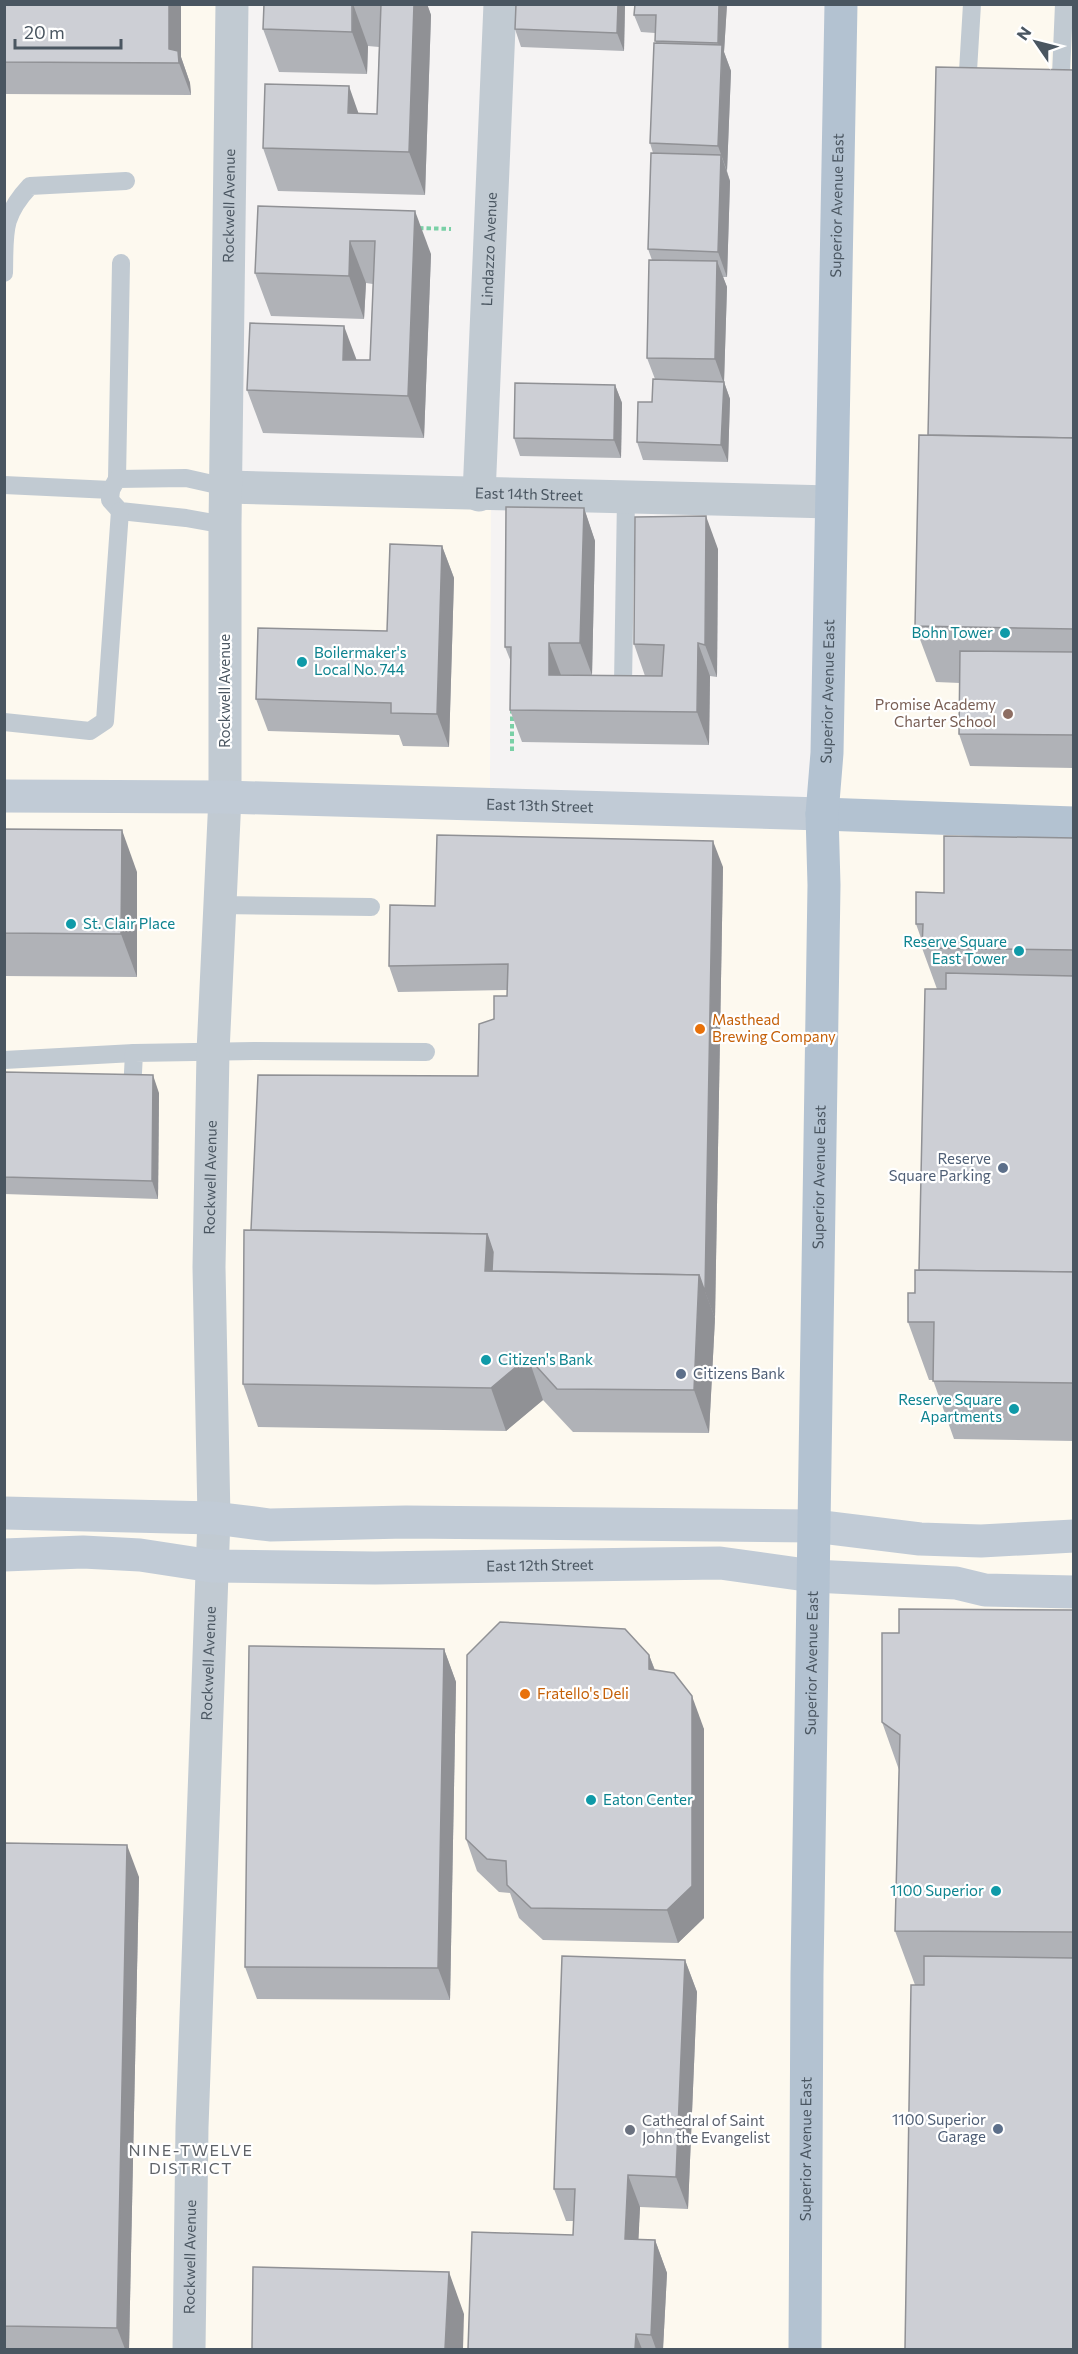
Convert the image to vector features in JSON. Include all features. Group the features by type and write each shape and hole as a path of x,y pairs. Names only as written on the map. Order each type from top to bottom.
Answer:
{"main road":[{"name":"Superior Avenue East","path":"805,2349 807,1974 824,885 822,814 827,753 841,4"},
{"name":"East 13th Street","path":"4,796 225,796 1074,823"},
{"path":"4,1513 214,1518 270,1526 406,1522 814,1526 920,1539 981,1541 1074,1536"},
{"name":"East 12th Street","path":"4,1555 84,1552 140,1555 212,1566 405,1568 720,1563 813,1576 956,1583 985,1590 1074,1592"}],"street":[{"name":"Rockwell Avenue","path":"189,2349 192,2127 214,1518 209,1267 213,1052 225,796 225,525 232,4"},
{"name":"Lindazzo Avenue","path":"478,495 500,4"},
{"name":"East 14th Street","path":"226,486 478,495 831,502"}],"lane":[{"path":"968,71 972,4"},
{"path":"1061,75 1064,4"},
{"path":"4,273 5,226 14,202 30,186 126,181"},
{"path":"122,263 114,485 110,500 120,511 225,525"},
{"path":"4,485 114,485 186,478 226,486"},
{"path":"623,684 626,498"},
{"path":"4,723 90,731 105,721 120,511"},
{"path":"219,905 372,907"},
{"path":"4,1060 134,1053 426,1052"},
{"path":"132,1092 134,1053"}],"path":[{"path":"417,228 451,229"},
{"path":"512,706 512,753"}],"shaded area":[{"path":"5,5 240,5 238,477 491,487 490,790 810,803 832,5 1073,5 1073,2349 5,2350"}],"building":[{"path":"4,4 169,4 169,49 178,51 179,63 4,62"},
{"path":"264,4 352,4 352,32 263,29"},
{"path":"381,4 414,4 409,152 263,148 265,84 349,86 348,113 377,114"},
{"path":"516,4 618,4 617,33 515,29"},
{"path":"635,4 719,4 718,43 655,41 656,15 634,15"},
{"path":"654,43 722,45 718,146 650,143"},
{"path":"936,67 1074,70 1074,438 928,435"},
{"path":"651,153 721,155 718,252 648,249"},
{"path":"258,206 415,211 408,396 247,390 250,323 344,326 343,360 370,360 375,241 350,241 349,276 255,273"},
{"path":"649,260 717,261 715,359 647,358"},
{"path":"653,379 724,382 721,445 637,442 638,402 652,402"},
{"path":"515,383 615,385 614,440 514,438"},
{"name":"Bohn Tower","path":"919,435 1074,438 1074,629 915,626"},
{"path":"506,507 584,508 580,643 549,643 549,675 662,676 664,645 634,644 635,517 706,516 705,645 698,643 697,712 510,710 511,647 505,647"},
{"path":"390,544 442,546 437,714 391,713 391,703 256,699 258,628 387,631"},
{"path":"960,651 1074,652 1074,735 959,734"},
{"path":"4,829 122,830 121,934 4,933"},
{"path":"437,835 713,841 705,1292 699,1275 492,1271 493,1252 487,1234 251,1230 258,1075 478,1076 479,1024 494,1019 494,996 507,996 508,964 389,966 390,905 435,906"},
{"path":"944,836 1074,838 1074,950 922,948 923,924 916,924 916,892 944,893"},
{"name":"Reserve Square Parking","path":"946,973 1074,976 1074,1272 919,1270 925,989 946,989"},
{"path":"4,1072 153,1075 152,1181 4,1177"},
{"name":"Citizen's Bank","path":"244,1230 487,1234 485,1271 699,1275 694,1390 557,1389 528,1357 491,1388 243,1384"},
{"path":"915,1270 1074,1272 1074,1383 933,1381 934,1322 908,1322 908,1293 915,1293"},
{"name":"1100 Superior","path":"899,1609 1074,1610 1074,1932 895,1931 900,1735 882,1722 882,1633 899,1633"},
{"name":"Eaton Center","path":"500,1622 625,1629 649,1655 649,1669 674,1673 692,1696 692,1886 667,1910 531,1908 507,1885 506,1861 487,1859 466,1839 467,1655"},
{"path":"249,1646 444,1649 438,1968 245,1967"},
{"path":"4,1843 127,1845 117,2328 4,2326"},
{"name":"Cathedral of Saint John the Evangelist","path":"562,1956 685,1960 676,2177 628,2175 625,2239 655,2240 651,2335 636,2334 635,2349 468,2349 472,2232 573,2235 575,2189 554,2189"},
{"path":"924,1956 1074,1958 1074,2349 905,2349 911,1985 924,1985"},
{"path":"253,2267 449,2272 445,2349 252,2349"}],"place":[{"name":"Bohn Tower","path":"1005,633"},
{"name":"Boilermaker's Local No. 744","path":"302,662"},
{"name":"Promise Academy Charter School","path":"1008,714"},
{"name":"St. Clair Place","path":"71,924"},
{"name":"Reserve Square East Tower","path":"1019,951"},
{"name":"Masthead Brewing Company","path":"700,1029"},
{"name":"Reserve Square Parking","path":"1003,1168"},
{"name":"Citizen's Bank","path":"486,1360"},
{"name":"Citizens Bank","path":"681,1374"},
{"name":"Reserve Square Apartments","path":"1014,1409"},
{"name":"Fratello's Deli","path":"525,1694"},
{"name":"Eaton Center","path":"591,1800"},
{"name":"1100 Superior","path":"996,1891"},
{"name":"1100 Superior Garage","path":"998,2129"},
{"name":"Cathedral of Saint John the Evangelist","path":"630,2130"}],"district":[{"name":"NINE-TWELVE DISTRICT","path":"191,2159"}]}
